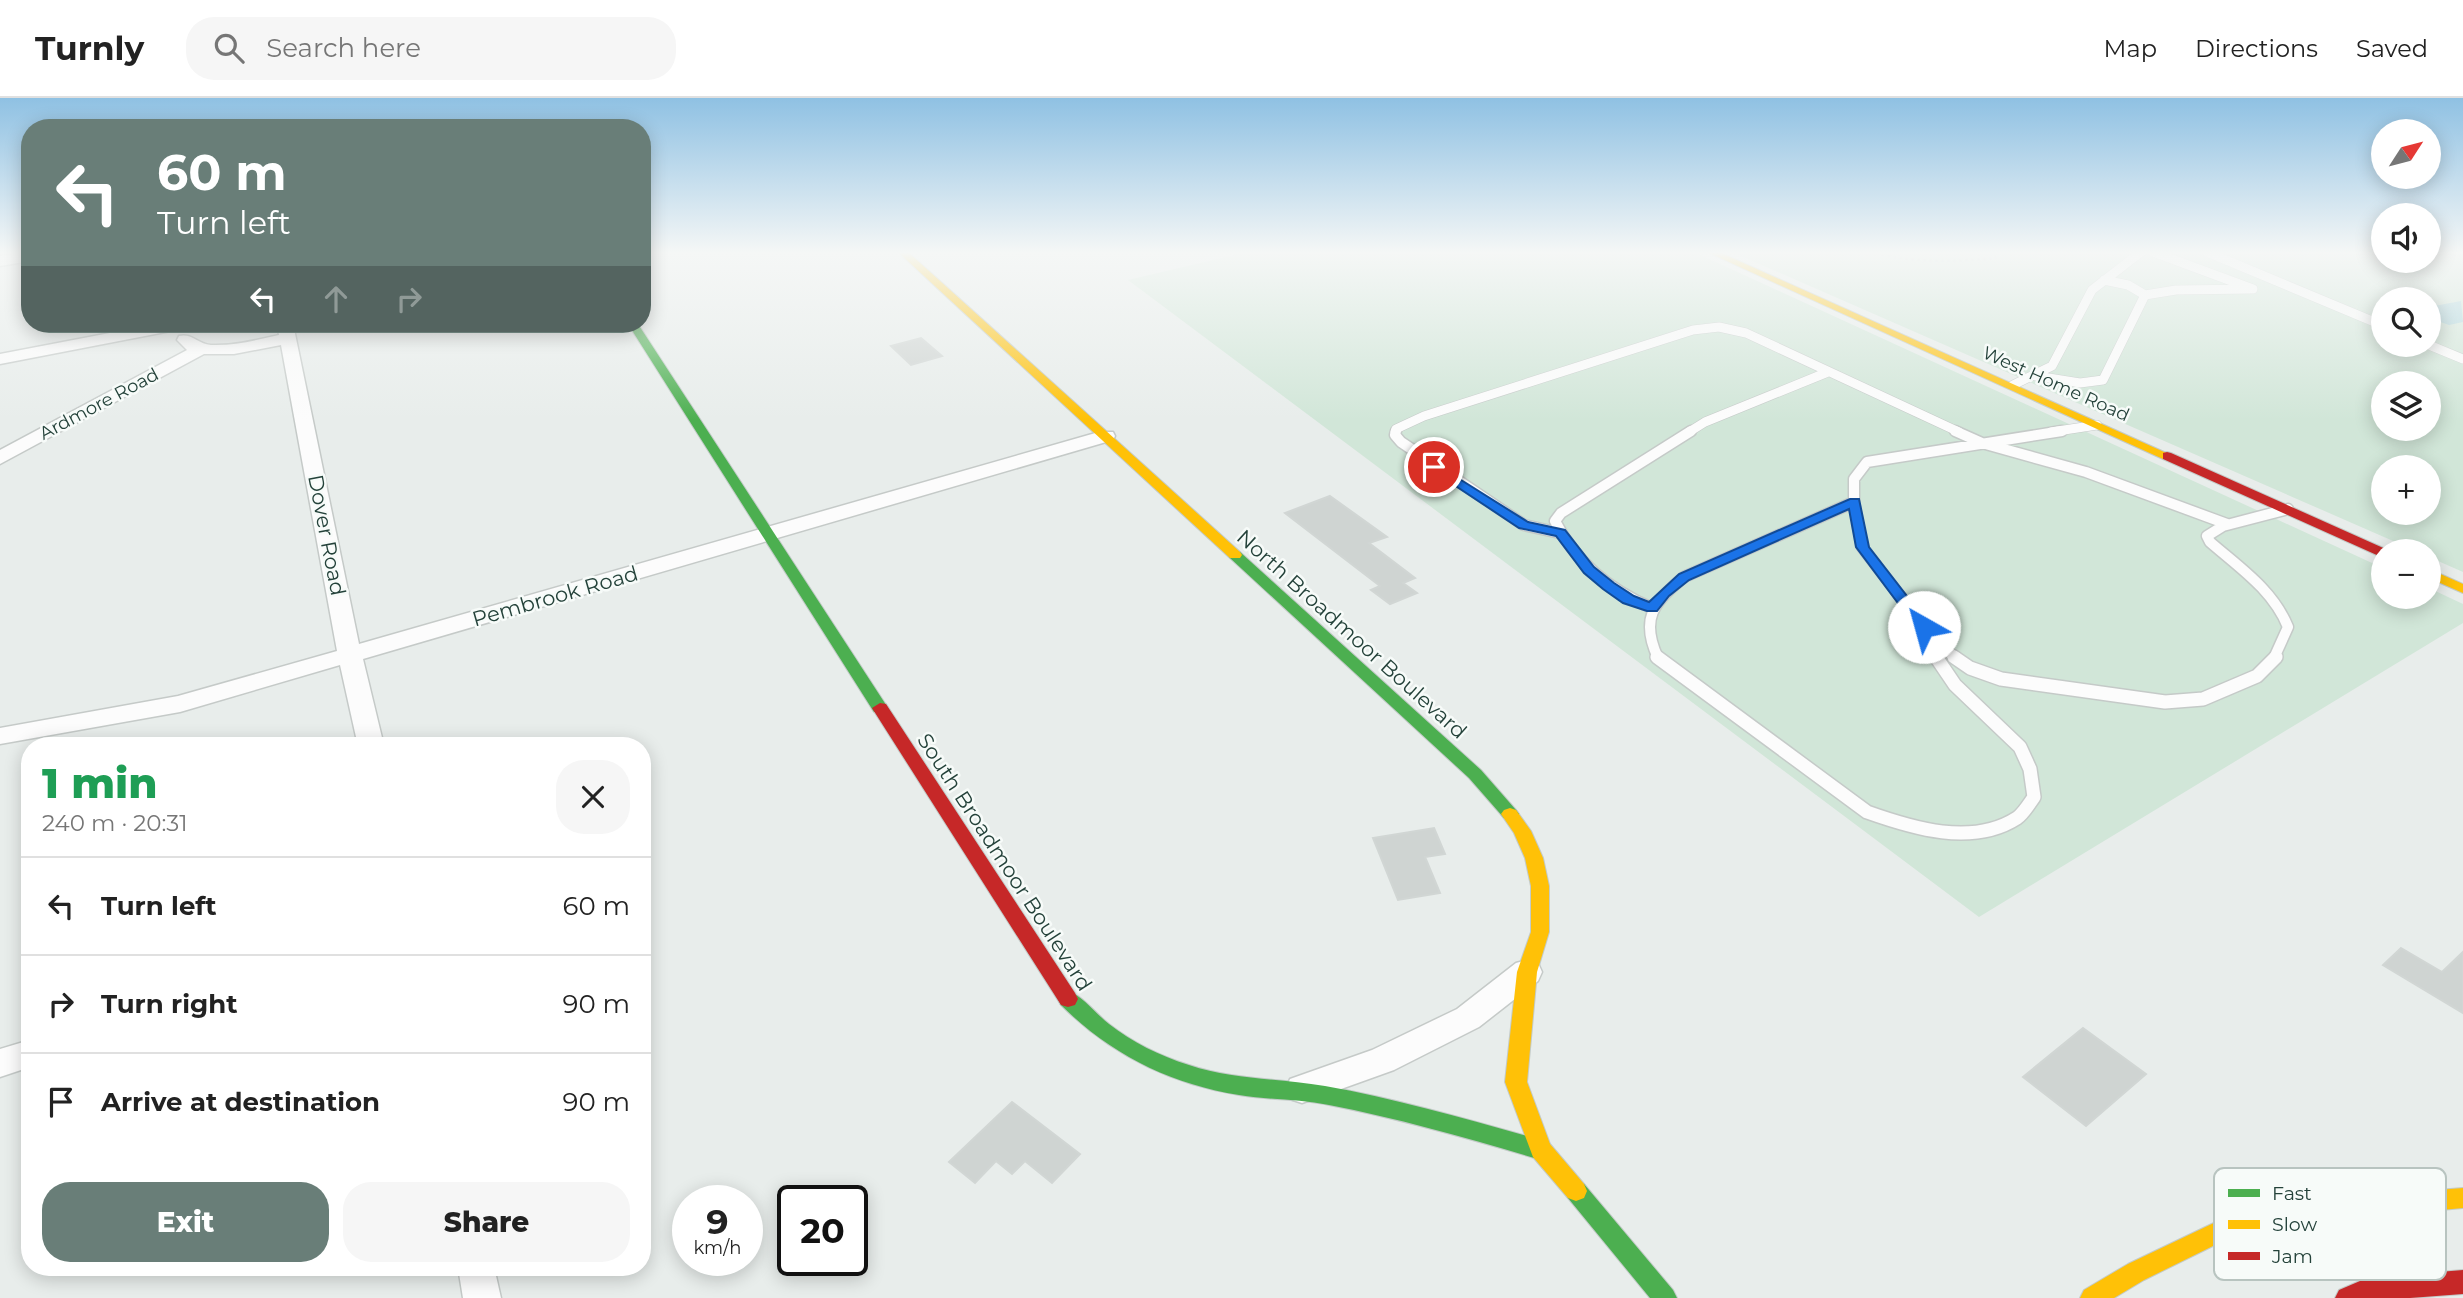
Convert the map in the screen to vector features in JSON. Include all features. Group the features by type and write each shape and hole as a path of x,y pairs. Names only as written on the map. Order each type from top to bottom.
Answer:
{"street":[{"name":"North Broadmoor Boulevard","path":"965,308 1475,774 1522,831 1534,858 1540,886 1541,932 1527,972 1516,1082 1541,1150"},
{"name":"West Home Road","path":"1839,308 2371,547"},
{"path":"0,359 133,333"},
{"path":"183,333 189,345 199,350"},
{"name":"Ardmore Road","path":"0,458 199,350 220,350 280,333"},
{"name":"Dover Road","path":"287,333 368,737"},
{"name":"South Broadmoor Boulevard","path":"639,333 1069,1001 1111,1037 1152,1059 1185,1072 1237,1086 1297,1090 1444,1123 1541,1150"},
{"name":"Pembrook Road","path":"0,736 180,704 1106,436"},
{"path":"2441,579 2463,589"},
{"path":"1297,1090 1383,1060 1468,1018 1527,972"},
{"path":"0,1063 21,1056"},
{"path":"1541,1150 1665,1298"},
{"path":"2092,1298 2136,1272 2214,1234"},
{"path":"478,1276 482,1298"},
{"path":"2347,1298 2367,1290 2463,1282"}],"lane":[{"path":"2013,385 2052,366 2082,308"},
{"path":"2036,376 2098,384 2103,380 2139,308"},
{"path":"2342,308 2371,320"},
{"path":"1560,533 1524,525 1401,442 1395,435 1396,429 1424,416 1704,328 1718,327 1746,333 1982,443 2086,472 2227,524"},
{"path":"2441,350 2463,359"},
{"path":"1652,608 1629,600 1589,570 1560,533 1555,521 1561,513 1705,422 1828,372"},
{"path":"2101,425 1867,461 1857,469 1852,480 1863,547 1938,645 1970,668 2015,681 2165,702 2203,698 2257,676 2278,654 2288,627 2281,610 2264,588 2210,542 2207,536 2211,531 2227,524 2263,519 2288,509"},
{"path":"1854,502 1684,577 1664,593 1652,608 1648,636 1658,658 1867,812 1896,823 1934,831 1990,830 2019,817 2034,797 2030,769 2020,747 1955,685 1939,664 1931,650 1938,645"}],"green space":[{"path":"1165,308 1816,308 2371,562 2371,609 2441,609 2441,594 2463,604 2463,623 1979,917"},
{"path":"1860,308 2371,308 2371,357 2441,357 2441,308 2463,308 2463,572 2441,562 2441,539 2389,539"}],"water":[{"path":"2441,308 2462,308 2463,322 2449,325 2441,322"}],"building":[{"path":"921,338 942,356 911,365 891,346"},
{"path":"1330,496 1387,537 1369,543 1415,578 1403,583 1417,593 1390,604 1371,590 1380,586 1285,513"},
{"path":"1434,828 1445,854 1425,857 1440,893 1398,900 1373,838"},
{"path":"2401,948 2442,972 2463,952 2463,1013 2383,965"},
{"path":"2083,1028 2146,1074 2086,1126 2023,1077"},
{"path":"1012,1102 1080,1154 1052,1183 1025,1161 1012,1174 996,1161 975,1183 949,1162"}],"traffic: fast":[{"path":"639,333 880,708"},
{"path":"1235,555 1475,774 1510,814"},
{"path":"1068,999 1104,1032 1125,1046 1146,1058 1192,1076 1240,1086 1314,1093 1352,1101 1434,1120 1541,1150"},
{"path":"1576,1191 1665,1298"}],"traffic: slow":[{"path":"964,308 1235,555"},
{"path":"1837,308 2167,456"},
{"path":"2441,579 2463,589"},
{"path":"1510,814 1522,831 1534,858 1540,886 1540,932 1527,972 1516,1082 1541,1150 1576,1191"},
{"path":"2446,1199 2463,1198"},
{"path":"2092,1298 2136,1272 2214,1234"}],"traffic: jam":[{"path":"2167,456 2371,547"},
{"path":"880,708 1068,999"},
{"path":"2347,1298 2367,1290 2463,1282"}],"route":[{"path":"1434,467 1524,525 1560,533 1589,570 1608,586 1629,600 1652,608 1664,593 1684,577 1854,502 1863,547 1924,627"}]}
